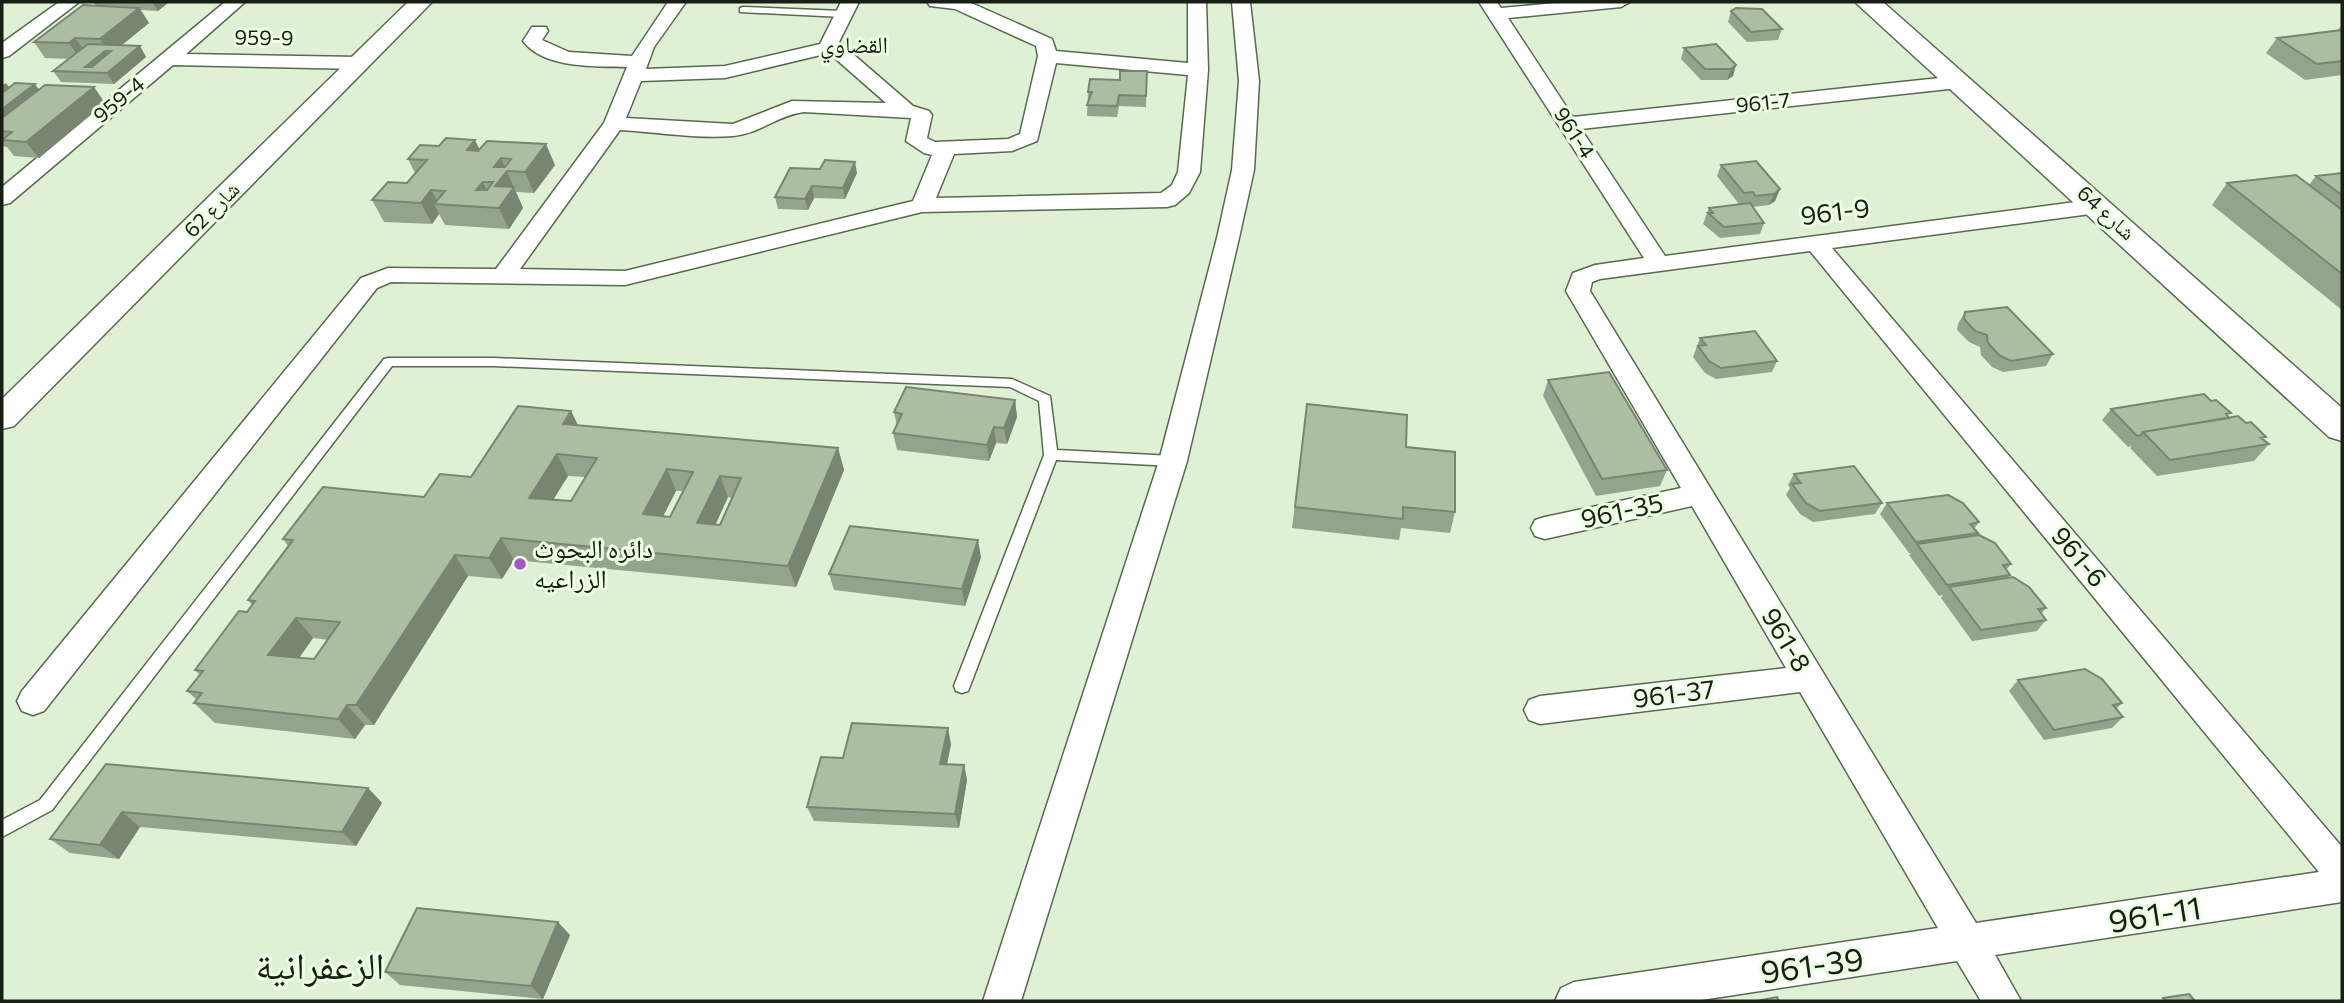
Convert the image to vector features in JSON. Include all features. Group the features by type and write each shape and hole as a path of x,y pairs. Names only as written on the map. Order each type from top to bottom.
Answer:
{"main road":[{"name":"شارع 64","path":"1868,2 2342,428"},
{"name":"شارع 64","path":"1889,2 2081,163 2342,395"}],"street":[{"path":"2,52 70,2"},
{"name":"959-4","path":"7,189 236,2"},
{"name":"شارع 62","path":"2,418 421,2"},
{"path":"502,276 614,124 645,47 677,2"},
{"path":"614,124 733,130 747,128 773,113 793,107 906,110 922,115 916,141 920,145 946,148 1012,145 1030,137 1048,56 1045,43 959,4 936,2"},
{"path":"33,701 369,283 388,275 625,278 922,205 1167,200 1181,188 1189,172 1198,70 1197,2"},
{"path":"1002,1001 1173,461 1243,170 1249,81 1241,2"},
{"path":"1491,8 1621,2"},
{"path":"847,8 830,38 832,47 906,110"},
{"name":"961-4","path":"1491,8 1659,264"},
{"path":"539,31 532,41 555,52 636,68 724,72 832,47"},
{"path":"1048,56 1198,70"},
{"name":"959-9","path":"168,59 359,64"},
{"name":"961-7","path":"1568,124 1958,82"},
{"path":"922,205 946,148"},
{"name":"961-9","path":"1581,278 1595,272 2098,206"},
{"name":"961-6","path":"1815,242 2342,873"},
{"name":"961-8","path":"1581,278 1578,291 2002,1001"},
{"name":"961-35","path":"1545,528 1699,494"},
{"name":"961-37","path":"1540,710 1809,678"},
{"name":"961-11","path":"1967,944 2342,885"},
{"name":"961-39","path":"1574,1001 1967,944"}],"lane":[{"path":"743,10 847,8"},
{"path":"2,829 46,806 388,362 494,362 1012,383 1045,399 1051,454 962,686"},
{"path":"1051,454 1173,461"}],"building":[{"path":"83,5 139,8 100,39 75,38 69,43 34,42"},
{"path":"1736,8 1762,9 1782,29 1751,32 1731,11"},
{"path":"2342,30 2342,61 2317,64 2277,38"},
{"path":"88,44 140,46 107,73 53,71","holes":["105,51 111,51 92,67 85,67"]},
{"path":"1716,44 1736,65 1731,69 1705,69 1684,48"},
{"path":"1120,71 1147,71 1146,96 1119,95 1117,106 1087,105 1092,92 1088,92 1090,79 1120,80"},
{"path":"15,83 35,84 2,109 2,93"},
{"path":"45,85 94,87 26,142 2,140 12,132 2,131 2,118"},
{"path":"446,138 475,140 467,150 478,151 487,141 546,144 525,172 507,171 495,186 514,187 499,208 434,204 445,191 431,190 421,203 372,200 388,182 407,183 427,160 408,159 420,145 439,146","holes":["501,158 511,159 505,167 494,167","483,182 493,182 487,190 476,190"]},
{"path":"825,160 855,162 843,188 812,186 805,199 775,197 790,168 820,169"},
{"path":"1756,161 1780,189 1774,194 1755,196 1753,192 1744,193 1721,165"},
{"path":"2342,173 2342,195 2316,176"},
{"path":"2296,175 2342,210 2342,274 2227,183"},
{"path":"1750,203 1764,223 1724,227 1708,213 1713,213 1709,208"},
{"path":"2007,307 2053,354 2011,361 1999,355 1988,343 1987,335 1975,331 1964,319 1965,312"},
{"path":"1755,331 1777,361 1721,368 1709,361 1698,346 1706,345 1700,338"},
{"path":"1609,372 1667,470 1602,479 1548,380"},
{"path":"906,387 1015,400 1004,428 994,427 987,445 893,433 902,414 894,412"},
{"path":"2204,394 2231,413 2226,414 2229,418 2143,432 2137,436 2111,409"},
{"path":"1307,404 1407,415 1406,447 1455,452 1455,512 1403,507 1403,519 1295,507"},
{"path":"518,406 571,411 563,424 838,448 788,566 501,538 489,558 455,555 356,705 347,705 338,719 194,703 202,693 187,691 203,671 195,670 239,611 247,612 255,601 248,600 293,540 283,539 323,487 424,497 440,474 471,477","holes":["557,454 597,458 571,501 529,498","667,469 693,472 670,517 643,514","720,476 741,478 720,525 697,523","296,618 340,622 314,659 268,655"]},
{"path":"2238,416 2246,423 2251,422 2266,437 2261,438 2269,444 2170,460 2143,432"},
{"path":"1854,466 1882,503 1820,511 1806,503 1792,484 1801,483 1794,474"},
{"path":"1948,495 1963,503 1979,522 1970,524 1978,533 1916,542 1887,503"},
{"path":"850,526 978,540 962,589 829,574"},
{"path":"1979,535 1995,543 2011,564 2003,565 2010,575 1947,585 1917,544"},
{"path":"2013,577 2029,587 2046,608 2038,609 2046,620 1981,630 1949,587"},
{"path":"2085,669 2102,679 2122,703 2113,705 2123,717 2054,730 2018,680"},
{"path":"852,723 948,728 940,764 964,765 955,814 807,807 821,757 843,758"},
{"path":"106,764 368,788 342,832 122,812 100,845 50,839"},
{"path":"417,908 558,922 531,986 385,972"},
{"path":"2189,994 2195,1001 2165,1001 2163,998"},
{"path":"1777,997 1779,1001 1756,1001"}],"place":[{"name":"دائره البحوث الزراعيه","path":"520,564"}],"district":[{"name":"القضاوي","path":"854,45"},
{"name":"الزعفرانية","path":"320,966"}]}
